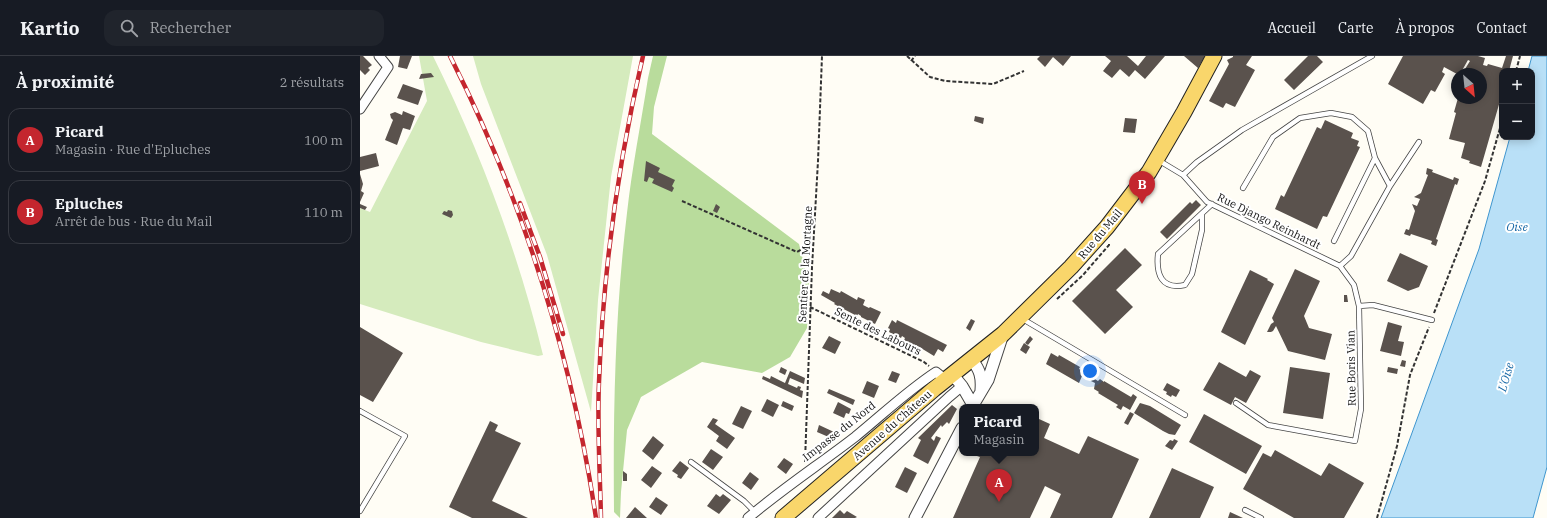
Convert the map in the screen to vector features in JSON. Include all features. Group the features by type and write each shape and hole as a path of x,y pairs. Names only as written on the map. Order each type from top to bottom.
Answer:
{"main road":[{"name":"Rue du Mail","path":"1003,334 1021,318 1071,267 1106,227 1140,184 1186,108 1214,56"},
{"name":"Avenue du Château","path":"783,518 1003,334"}],"street":[{"path":"361,105 388,67 379,56"},
{"path":"974,404 988,380 1003,334"},
{"path":"972,360 979,368 982,379 981,390"},
{"path":"949,378 971,404"},
{"path":"818,518 949,397 949,378"},
{"name":"Impasse du Nord","path":"751,515 855,437 915,386 949,378"},
{"path":"915,518 959,434"}],"lane":[{"path":"1183,175 1198,162 1242,130 1372,56"},
{"path":"1243,188 1273,137 1300,118 1331,113 1352,117 1368,131 1375,158 1390,186"},
{"path":"1340,266 1351,256 1390,186 1419,142"},
{"path":"1334,241 1375,158"},
{"name":"Rue Django Reinhardt","path":"1156,159 1183,175 1207,202 1340,266"},
{"path":"1202,214 1202,230 1192,274 1185,285 1177,287 1166,284 1159,276 1157,264 1158,254 1212,204"},
{"name":"Rue Boris Vian","path":"1236,403 1268,425 1355,442 1361,409 1359,306 1354,285 1340,266"},
{"path":"1359,306 1373,305 1432,320"},
{"path":"1021,318 1185,415"},
{"path":"360,411 405,436 360,511"},
{"path":"691,462 744,501 751,515"},
{"path":"1245,510 1261,518"}],"path":[{"name":"Sentier de la Mortagne","path":"804,474 822,56"},
{"path":"907,56 930,77 945,81 993,84 1024,71"},
{"path":"911,61 915,56"},
{"path":"1517,68 1520,56"},
{"path":"682,200 797,252 813,243"},
{"name":"Sente des Labours","path":"810,307 924,362 949,378"}],"green space":[{"path":"419,56 433,56 482,165 510,240 543,355 538,356 481,342 360,304 360,208 370,212 427,101"},
{"path":"473,56 633,56 611,177 598,300 591,412 547,255 481,84"},
{"path":"653,56 667,56 654,107 652,134 799,244 809,284 807,328 790,357 762,373 702,362 641,397 627,430 620,518 614,512 617,325 631,179"}],"water":[{"path":"1532,56 1547,56 1547,467 1533,518 1381,518 1479,249 1509,140 1535,140 1535,68 1529,68"}],"building":[{"path":"360,56 363,56 372,65 368,68 370,70 365,75 360,70"},
{"path":"400,56 412,56 407,69 398,67"},
{"path":"1040,56 1071,56 1063,66 1053,57 1045,67 1037,59"},
{"path":"1105,56 1127,56 1138,66 1146,56 1165,56 1145,79 1135,70 1129,77 1120,69 1112,78 1103,71 1111,61"},
{"path":"1184,56 1205,56 1198,68"},
{"path":"1233,56 1252,56 1246,65 1255,70 1235,107 1226,103 1223,108 1209,101 1229,64 1227,60"},
{"path":"1308,56 1317,56 1323,62 1294,90 1284,80"},
{"path":"1403,56 1478,56 1485,58 1483,65 1487,66 1488,64 1502,68 1499,68 1499,104 1481,167 1469,163 1470,161 1461,158 1465,143 1449,139 1456,113 1454,112 1456,104 1487,104 1487,68 1466,68 1470,61 1468,60 1463,68 1451,68 1451,71 1444,67 1442,72 1445,74 1435,92 1431,90 1423,104 1388,84"},
{"path":"1506,56 1513,56 1510,68 1502,68"},
{"path":"431,73 434,77 419,79 421,74"},
{"path":"403,84 423,91 418,105 397,98"},
{"path":"403,111 415,116 410,130 403,128 397,145 385,140 393,120 390,114 395,112 402,115"},
{"path":"975,116 984,118 983,124 974,121"},
{"path":"1125,118 1137,119 1135,133 1123,132"},
{"path":"1325,120 1353,133 1351,138 1359,141 1357,146 1360,147 1327,217 1323,216 1317,229 1275,209 1281,195 1284,197 1317,127 1321,129"},
{"path":"376,153 379,166 360,171 360,157"},
{"path":"646,161 660,168 658,172 675,180 672,186 674,188 672,192 652,183 654,179 649,177 647,182 644,181"},
{"path":"1427,168 1433,170 1432,172 1453,180 1454,177 1459,179 1457,185 1455,184 1436,239 1438,240 1436,246 1431,244 1432,241 1411,234 1410,236 1404,234 1406,229 1409,230 1415,211 1412,204 1417,206 1420,199 1414,197 1421,193 1428,175 1426,174"},
{"path":"360,174 363,184 361,191 364,193 360,202"},
{"path":"1196,200 1201,205 1167,239 1160,232 1190,202 1192,204"},
{"path":"360,204 367,207 365,210 360,208"},
{"path":"716,204 720,207 717,213 713,211"},
{"path":"448,210 452,211 453,215 451,218 442,214 444,211 447,212"},
{"path":"1125,248 1142,265 1116,290 1133,307 1105,334 1072,301"},
{"path":"1400,253 1428,266 1419,287 1408,291 1387,281"},
{"path":"1295,269 1320,281 1304,316 1309,328 1332,334 1325,360 1288,351 1276,326 1273,331 1267,332 1271,324 1274,322 1272,318"},
{"path":"1250,270 1268,279 1267,280 1274,284 1245,345 1221,332"},
{"path":"831,289 840,293 841,291 857,300 858,297 865,300 863,305 881,312 875,324 858,314 857,316 834,304 835,303 821,295 823,291 829,294"},
{"path":"1344,295 1347,295 1348,302 1344,302"},
{"path":"971,319 975,321 970,331 966,328"},
{"path":"892,320 896,323 897,320 947,345 943,352 938,349 934,356 916,345 914,348 903,342 905,338 902,336 901,338 889,332 890,329 888,328"},
{"path":"1388,322 1402,326 1398,341 1404,342 1401,356 1380,351"},
{"path":"360,327 403,353 373,402 360,395"},
{"path":"829,336 841,342 835,354 822,348"},
{"path":"1030,336 1033,339 1028,345 1025,343"},
{"path":"1024,343 1030,347 1026,354 1020,350"},
{"path":"1051,353 1058,357 1059,355 1080,367 1079,369 1085,372 1088,369 1092,371 1087,379 1082,376 1079,383 1046,364"},
{"path":"1402,360 1406,361 1405,367 1400,366"},
{"path":"1219,362 1246,377 1250,370 1261,376 1246,403 1235,397 1231,405 1203,390"},
{"path":"781,367 787,370 785,375 779,372"},
{"path":"1290,367 1330,373 1323,419 1283,413"},
{"path":"1388,367 1398,369 1397,374 1387,372"},
{"path":"790,371 805,378 804,384 790,378 788,384 797,388 798,386 801,387 800,390 803,391 802,398 762,379 763,376 770,379 771,376 785,383"},
{"path":"892,371 900,374 896,383 888,380"},
{"path":"1093,378 1098,381 1100,379 1104,381 1131,397 1133,394 1137,397 1130,410 1123,406 1121,410 1116,407 1118,405 1098,393 1099,392 1094,389 1095,383 1091,381"},
{"path":"867,381 879,386 874,398 862,393"},
{"path":"1167,383 1180,390 1176,397 1172,395 1171,397 1163,390"},
{"path":"829,389 855,400 853,405 827,393"},
{"path":"767,399 779,405 773,417 761,411"},
{"path":"783,401 794,406 792,411 781,406"},
{"path":"838,402 851,409 849,414 846,413 844,418 833,413"},
{"path":"1140,403 1150,406 1181,425 1175,435 1163,431 1134,413"},
{"path":"952,405 957,409 949,424 947,422 942,427 941,425 931,438 934,441 936,436 941,438 928,464 913,456 921,440 918,438"},
{"path":"741,406 752,411 743,429 732,424"},
{"path":"1130,412 1134,414 1128,425 1124,423"},
{"path":"1204,414 1262,446 1246,474 1189,442"},
{"path":"713,418 718,420 715,424 735,438 727,449 716,441 719,436 707,427"},
{"path":"1039,419 1050,424 1044,438 1079,454 1088,436 1139,459 1112,518 1050,518 1061,494 1045,486 1030,518 953,518 980,457 977,456 1039,456"},
{"path":"490,421 498,425 495,431 521,443 492,501 528,518 472,518 449,507"},
{"path":"819,425 834,432 831,438 817,432"},
{"path":"653,436 664,445 653,460 642,451"},
{"path":"1174,439 1178,441 1172,450 1165,446 1170,440 1173,441"},
{"path":"711,449 723,457 713,470 702,462"},
{"path":"1275,450 1321,476 1329,463 1364,483 1344,518 1294,518 1243,489 1263,453 1271,457"},
{"path":"784,458 793,464 786,474 777,467"},
{"path":"680,461 689,468 681,479 672,471"},
{"path":"652,466 662,473 651,488 641,480"},
{"path":"905,467 917,473 907,493 895,487"},
{"path":"1172,468 1214,487 1200,518 1149,518"},
{"path":"623,471 627,474 627,481 623,481"},
{"path":"750,472 759,479 751,490 742,483"},
{"path":"716,494 720,497 723,494 731,500 719,514 707,506"},
{"path":"656,497 668,505 661,515 649,507"},
{"path":"635,507 647,518 626,518"},
{"path":"840,510 844,514 847,511 857,517 832,518"},
{"path":"1230,512 1243,518 1228,518"}],"railway":[{"path":"450,56 500,166 522,223 541,281 559,339 573,399 586,458 596,518"},
{"path":"601,518 598,399 604,300 619,177 643,56"},
{"path":"520,203 540,257 563,334"}],"place":[{"name":"Epluches","path":"1142,204"},
{"name":"Picard","path":"999,502"}],"water label":[{"name":"Oise","path":"1517,227"},
{"name":"L'Oise","path":"1506,377"}]}
